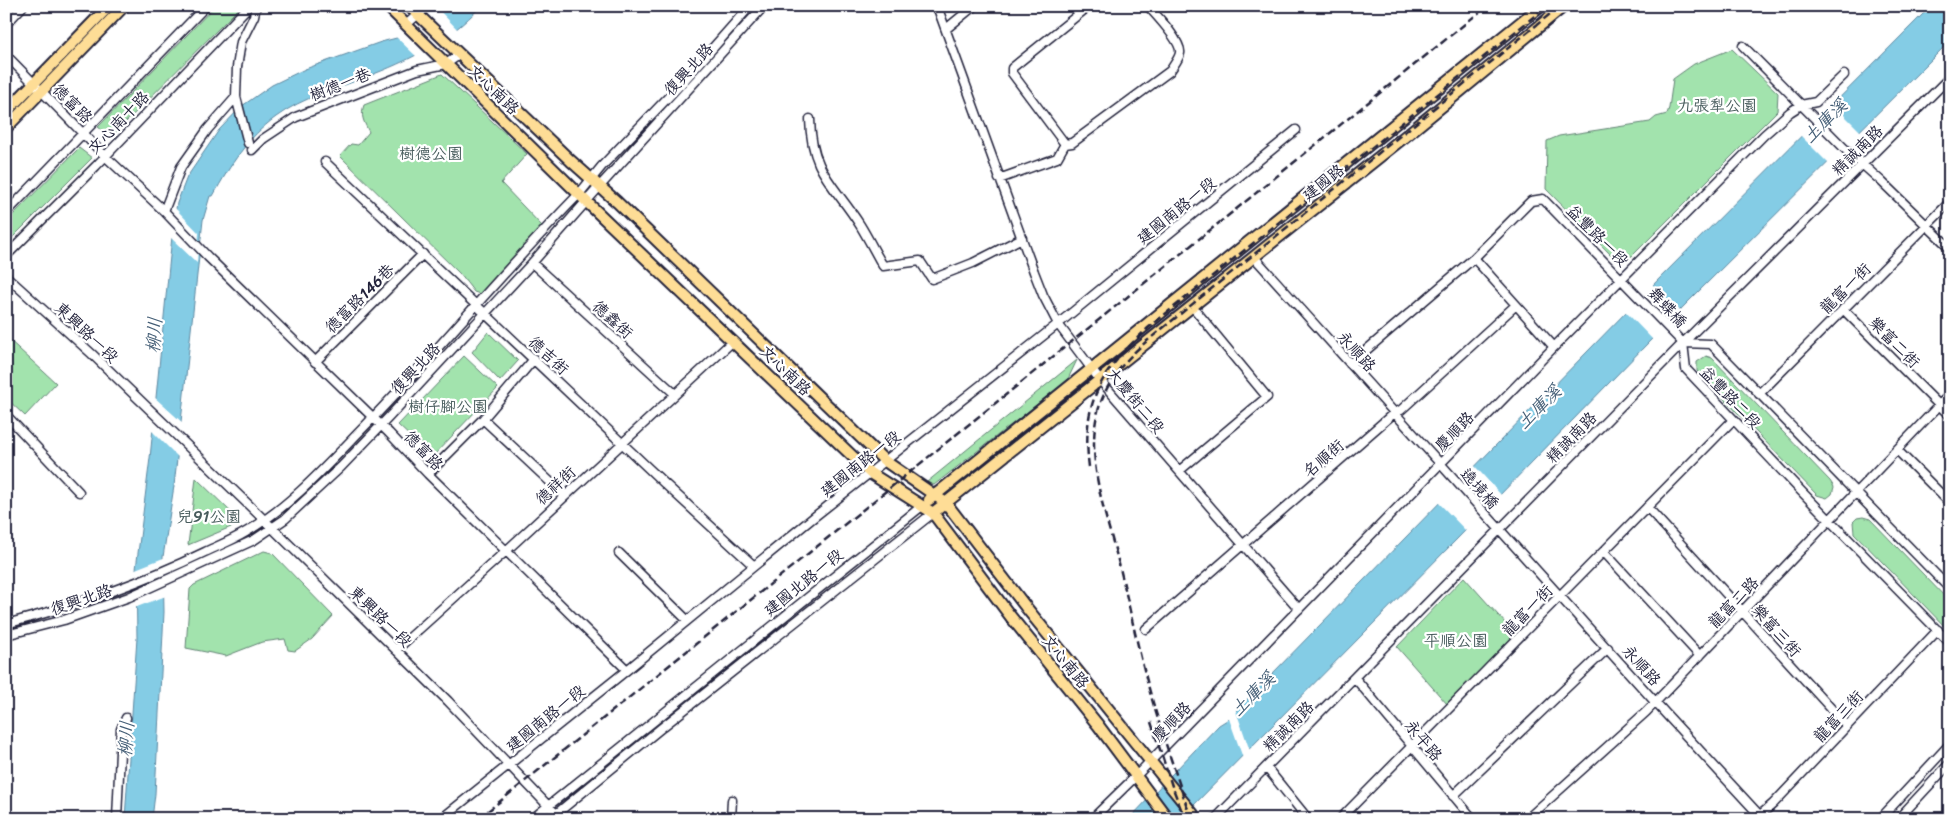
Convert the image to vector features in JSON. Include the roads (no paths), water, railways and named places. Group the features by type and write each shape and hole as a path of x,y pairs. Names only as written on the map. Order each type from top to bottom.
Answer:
{"main road":[{"path":"6,128 38,87 109,6"},
{"path":"6,112 38,87 124,6"},
{"name":"文心南路","path":"387,6 870,473 933,513 1011,617 1098,725 1168,819"},
{"name":"文心南路","path":"409,6 885,461 946,503 1025,606 1197,819"},
{"name":"建國路","path":"1092,369 1542,6"},
{"name":"建國路","path":"1100,380 1564,6"},
{"name":"建國北路一段","path":"922,506 1092,369"},
{"name":"建國北路一段","path":"933,513 1100,380"}],"street":[{"path":"6,24 23,6"},
{"name":"文心南十路","path":"6,213 206,6"},
{"name":"文心南十路","path":"6,256 249,6"},
{"path":"164,211 181,167 208,128 236,101 237,67 241,42 254,16 256,6"},
{"path":"409,27 420,17 426,6"},
{"name":"復興北路","path":"6,635 64,620 169,580 254,540 272,529 307,500 381,425 532,263 583,197 750,6"},
{"name":"復興北路","path":"595,183 764,6"},
{"name":"大慶街二段","path":"938,6 999,179 1043,295 1058,324 1100,380 1299,609"},
{"path":"946,29 974,6"},
{"path":"1065,144 1012,73 1012,68 1089,6"},
{"path":"1065,144 1072,143 1170,71 1179,56 1179,46 1148,6"},
{"path":"1743,46 1809,113 1950,248"},
{"name":"德富路","path":"6,55 105,156 164,211 201,250 381,425 428,474 627,670"},
{"path":"446,64 459,55"},
{"name":"樹德一巷","path":"236,101 250,146 263,140 296,117 428,66 446,64"},
{"name":"慶順路","path":"1092,819 1764,135 1801,105 1816,102 1844,75"},
{"name":"精誠南路","path":"1215,819 1683,343 1950,77"},
{"path":"810,119 810,140 817,163 839,198 859,224 882,266 920,261 932,279 973,263 1022,238"},
{"name":"建國南路一段","path":"441,819 1058,324 1296,130"},
{"path":"999,179 1057,158 1065,144"},
{"name":"德吉街","path":"326,162 754,566"},
{"name":"復興北路","path":"6,624 61,609 132,585 168,570 246,532 264,520 321,472 476,305 583,197"},
{"name":"益豐路一段","path":"1474,258 1531,201 1543,199 1633,290"},
{"name":"龍富一街","path":"1759,394 1950,202"},
{"name":"德富路146巷","path":"315,362 423,254"},
{"name":"永順路","path":"1254,257 1441,464"},
{"path":"1350,364 1474,258 1554,347"},
{"name":"德鑫街","path":"532,263 675,394"},
{"name":"東興路一段","path":"6,276 180,438 396,650 509,764 548,806 554,817"},
{"name":"舞蝶橋","path":"1633,290 1683,343"},
{"name":"名順街","path":"1146,630 1394,413 1401,410 1516,305"},
{"path":"1179,471 1267,396 1192,306"},
{"name":"樂富二街","path":"1843,309 1950,416"},
{"name":"德祥街","path":"396,650 734,340"},
{"name":"益豐路二段","path":"1950,589 1711,344 1683,343 1686,369 1733,420 1950,643"},
{"path":"428,474 483,418 534,359"},
{"name":"龍富二路","path":"1527,819 1646,712 1950,394"},
{"path":"6,416 79,492"},
{"path":"483,418 561,492 566,494"},
{"name":"龍富一街","path":"1340,819 1733,420"},
{"path":"1897,450 1950,503"},
{"name":"遶境橋","path":"1441,464 1500,530"},
{"name":"建國北路一段","path":"532,819 922,506"},
{"name":"樂富三街","path":"1648,507 1847,726"},
{"name":"建國北路一段","path":"554,817 660,729 933,513"},
{"name":"永順路","path":"1500,530 1760,817"},
{"path":"1604,552 1700,656"},
{"path":"620,553 687,620"},
{"name":"龍富三街","path":"1760,817 1938,630"},
{"path":"1453,796 1608,648"},
{"name":"永平路","path":"1355,678 1473,819"},
{"path":"117,819 121,729 126,718"},
{"path":"1880,819 1950,744"},
{"path":"1898,819 1950,763"},
{"path":"1266,767 1308,819"},
{"path":"731,819 732,800"}],"water":[{"path":"444,6 481,6 456,30 428,49 382,71 308,99 276,117 248,143 233,162 213,196 210,196 203,220 174,486 163,557 164,612 155,794 152,819 125,819 137,638 136,569 150,458 173,226 177,203 187,177 219,130 242,106 272,85 305,69 381,42 412,34"},
{"name":"土庫溪","path":"1931,6 1950,6 1950,41 1685,305 1180,819 1129,819 1219,725 1227,720 1632,306"}],"railway":[{"path":"478,819 1487,6"},
{"path":"1089,467 1087,444 1088,424 1092,406 1098,389 1107,374 1132,344 1148,328 1547,6"},
{"path":"1194,819 1187,807 1152,698 1100,493 1096,473 1094,434 1097,415 1104,394 1122,365 1147,341 1560,6"},
{"path":"1151,722 1183,814"}],"park label":[{"name":"九張犁公園","path":"1717,105"},
{"name":"樹德公園","path":"431,153"},
{"name":"樹仔腳公園","path":"448,406"},
{"name":"兒91公園","path":"209,516"},
{"name":"平順公園","path":"1456,640"}],"water label":[{"name":"柳川","path":"154,335"},
{"name":"柳川","path":"126,739"}]}
